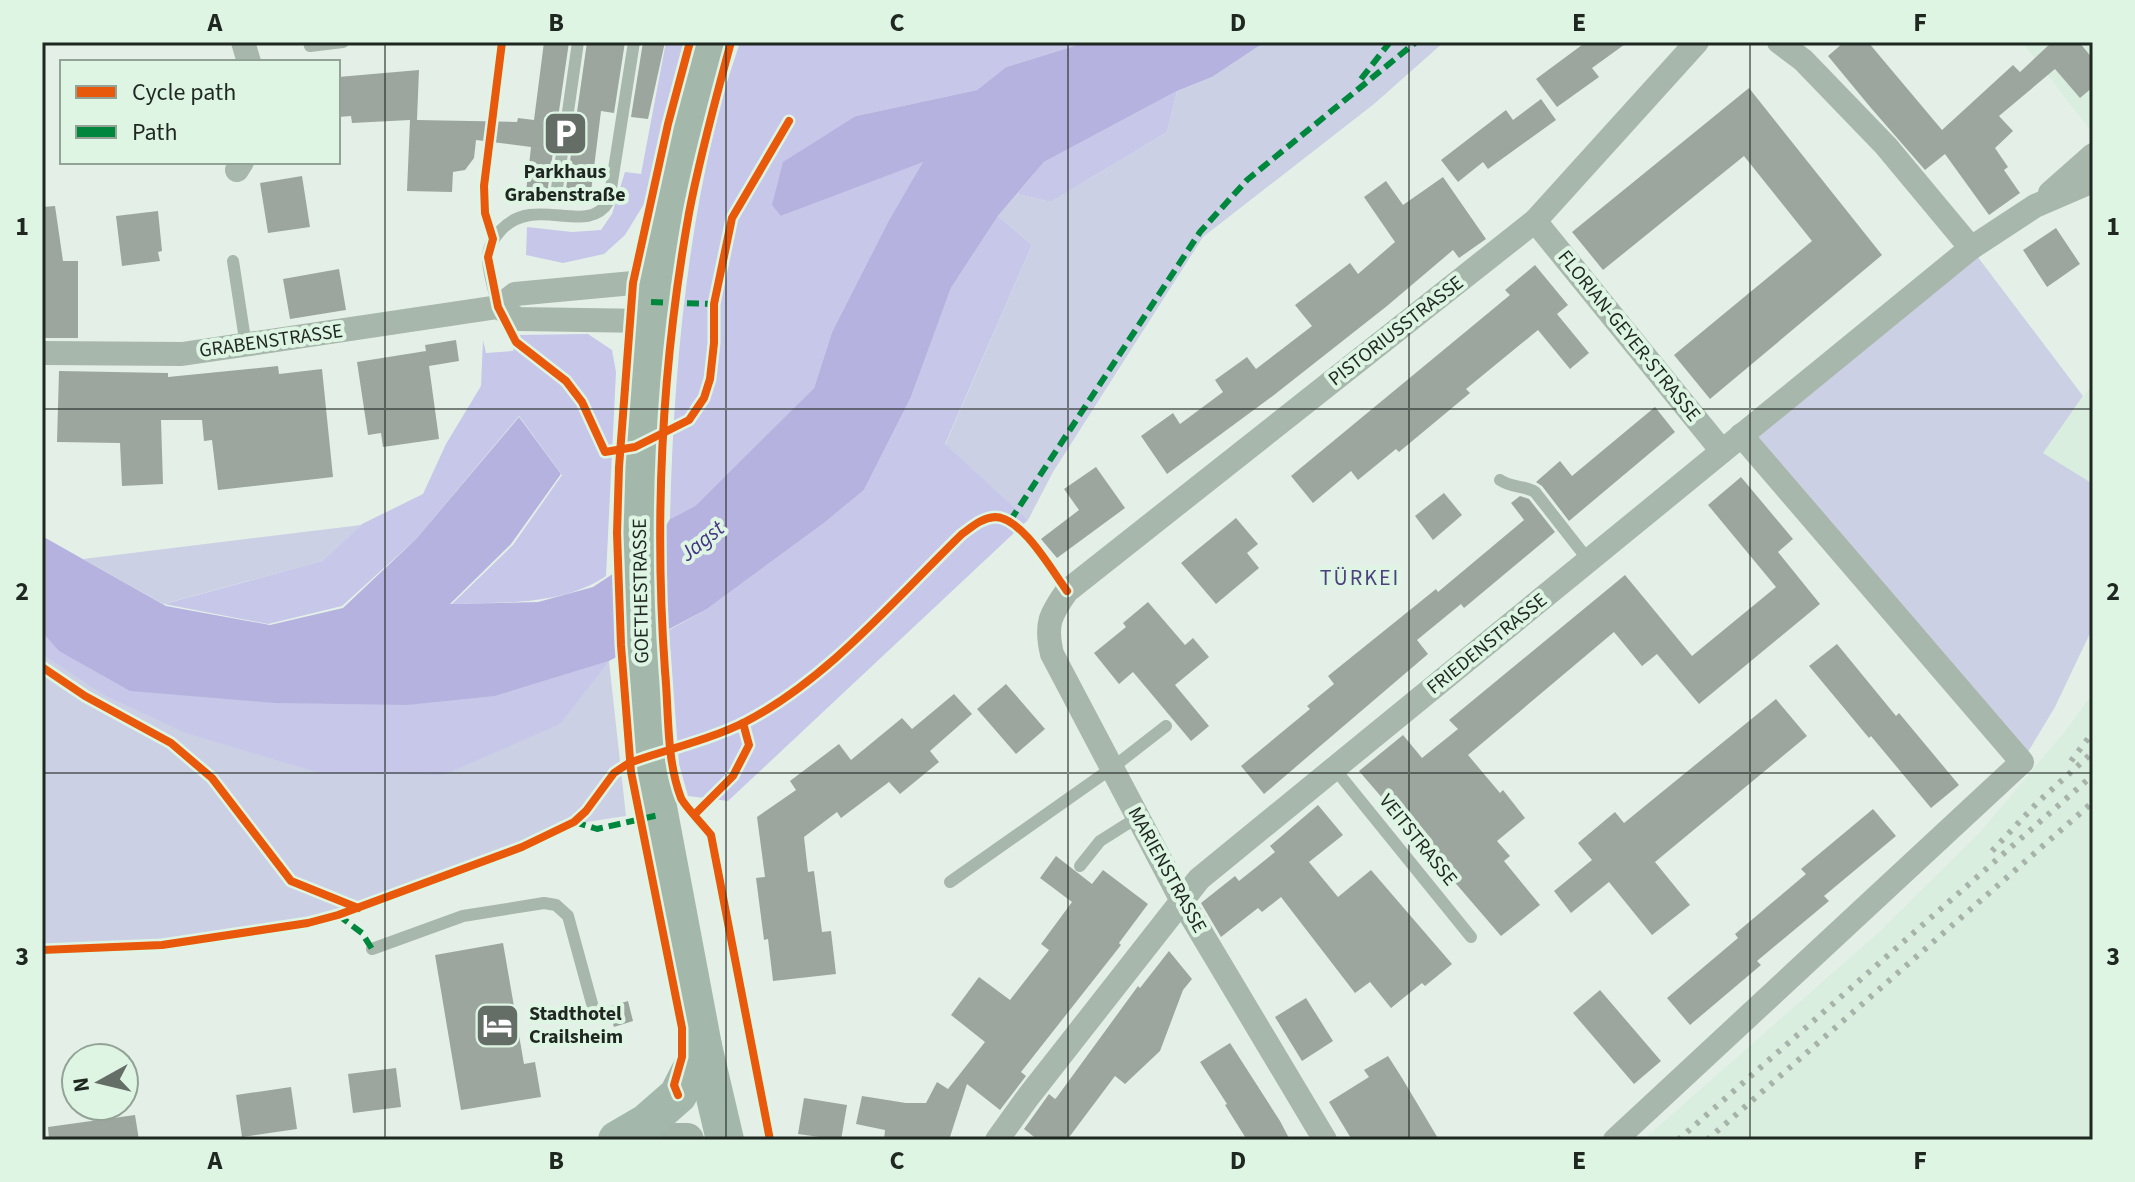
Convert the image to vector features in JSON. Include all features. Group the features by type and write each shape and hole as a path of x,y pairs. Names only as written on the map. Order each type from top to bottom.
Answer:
{"main road":[{"name":"GOETHESTRASSE","path":"710,42 653,284 639,532 639,638 651,770 703,1046 725,1140"},
{"path":"617,1140 646,1123 678,1095 703,1046"},
{"path":"676,1140 687,1140"}],"street":[{"name":"PISTORIUSSTRASSE","path":"1067,591 1535,221 1697,42"},
{"path":"1779,42 1803,60 1886,146 1971,248"},
{"name":"FRIEDENSTRASSE","path":"997,1140 1199,879 1971,248 2035,206 2093,155"},
{"name":"FRIEDENSTRASSE","path":"2035,206 2092,183"},
{"name":"FLORIAN-GEYER-STRASSE","path":"1535,221 2022,762 1615,1140"},
{"name":"GRABENSTRASSE","path":"42,353 182,354 498,307 515,294 633,283 653,284"},
{"name":"GRABENSTRASSE","path":"498,307 518,319 649,321"},
{"name":"MARIENSTRASSE","path":"1067,591 1049,620 1052,654 1181,899 1325,1140"}],"lane":[{"path":"309,42 310,46 343,42"},
{"path":"557,188 578,42"},
{"path":"498,307 488,257 493,239 517,217 533,213 586,218 597,215 609,201 634,42"},
{"path":"233,261 246,346"},
{"path":"1500,480 1535,492 1589,561"},
{"path":"950,882 1112,768 1166,726"},
{"name":"VEITSTRASSE","path":"1334,768 1471,937"},
{"path":"1080,866 1100,841 1138,817"},
{"path":"372,949 463,916 544,903 556,905 568,916 594,1011"}],"shaded area":[{"path":"666,42 684,42 644,204 625,235 604,254 563,263 526,255 527,227 572,232 601,230 612,214 625,172 641,174"},
{"path":"740,42 1087,42 1006,67 977,90 856,116 781,216 924,161 889,220 832,332 814,388 695,506 670,519 677,373 695,226 716,119"},
{"path":"1265,42 1444,42 1374,104 1203,237 1053,472 1028,520 945,445 1032,245 998,216 1017,194 1051,202 1167,132 1177,91 1212,77"},
{"path":"2022,42 2093,42 2093,130 2091,131"},
{"path":"1177,91 1167,132 1051,202 1017,194 1044,162"},
{"path":"998,216 1032,245 945,444 1028,520 728,801 688,796 679,764 669,630 707,609 864,490 911,397 951,288"},
{"path":"1971,248 2083,396 2043,453 2093,484 2093,627 2055,707 2022,762 1741,435"},
{"path":"588,334 612,350 616,372 606,576 589,586 551,598 452,604 513,545 562,475 519,416 416,539 342,606 268,624 164,604 322,561 362,524 423,494 446,444 481,386 483,340 486,353 513,351 517,335"},
{"path":"2093,383 2093,484 2042,453"},
{"path":"361,525 322,561 163,604 83,559"},
{"path":"42,632 495,696 609,661 626,816 580,823 349,915 163,947 76,954 42,953"},
{"path":"42,632 59,651 130,691 274,703 407,705 495,696 609,661 560,724 443,775 320,773 186,733 104,695 42,654"},
{"path":"2093,693 2093,1140 1643,1140 1879,932 1980,832"}],"water":[{"name":"Jagst","path":"1087,42 1265,42 1212,77 1177,91 1044,162 998,216 951,288 911,397 864,490 707,609 609,661 495,696 407,705 274,703 130,691 59,651 42,632 42,536 166,606 270,625 343,608 416,539 519,417 561,474 511,544 450,604 538,602 593,587 652,548 670,519 695,506 814,388 832,332 889,220 923,162 781,216 772,205 783,162 856,116 977,90 1006,67"}],"building":[{"path":"544,42 569,42 548,187 551,195 526,192 531,147 476,140 474,158 465,170 453,172 452,192 407,191 410,120 352,123 351,116 340,117 340,77 419,70 417,120 534,120"},
{"path":"587,42 625,42 614,113 601,111 590,200 561,196 566,189"},
{"path":"643,42 665,42 648,119 631,117"},
{"path":"1586,42 1628,42 1592,68 1599,77 1557,107 1536,79"},
{"path":"1844,42 1868,42 1942,130 2013,65 2020,72 2052,42 2079,42 2093,59 2093,87 2080,98 2055,69 1999,116 2013,131 1995,148 2008,167 2004,170 2020,193 1989,215 1945,154 1925,170 1871,108 1828,56"},
{"path":"1749,88 1882,255 1710,399 1674,355 1812,241 1744,156 1603,270 1572,232"},
{"path":"1541,99 1556,120 1488,169 1483,162 1458,182 1441,160 1506,110 1513,120"},
{"path":"302,176 310,227 268,233 260,183"},
{"path":"1443,177 1486,239 1459,258 1453,250 1274,395 1167,474 1141,436 1173,413 1180,424 1223,392 1215,380 1247,357 1256,369 1312,326 1295,305 1350,263 1358,274 1395,242 1364,197 1386,181 1403,205"},
{"path":"55,206 63,261 78,261 78,338 42,338 42,207"},
{"path":"158,211 160,261 122,266 116,216"},
{"path":"2056,228 2080,264 2047,287 2023,250"},
{"path":"1535,265 1568,305 1557,314 1589,353 1570,369 1538,330 1466,389 1470,393 1399,452 1396,449 1358,480 1351,471 1313,503 1291,476 1510,295 1505,290"},
{"path":"339,269 346,310 290,319 283,279"},
{"path":"456,340 459,361 429,366 439,439 383,447 381,433 368,435 357,362 426,351 425,345"},
{"path":"278,366 279,374 322,369 333,477 218,490 212,440 204,441 202,420 161,420 163,484 122,486 120,443 57,442 59,371 168,373 168,377"},
{"path":"1655,407 1675,432 1569,521 1536,482 1560,461 1572,476"},
{"path":"1096,467 1125,508 1057,558 1041,539 1079,510 1064,489"},
{"path":"1741,477 1793,539 1778,552 1820,604 1699,704 1657,654 1642,666 1614,632 1468,755 1500,793 1503,790 1525,818 1497,841 1510,856 1504,861 1540,905 1501,936 1359,771 1403,735 1422,758 1458,729 1449,720 1625,575 1692,656 1776,587 1708,505"},
{"path":"1444,493 1462,515 1433,540 1415,516"},
{"path":"1520,496 1529,499 1555,532 1464,608 1461,604 1417,640 1428,654 1264,794 1241,766 1310,709 1307,706 1334,684 1328,676 1436,589 1438,592 1524,520 1511,503"},
{"path":"1236,518 1258,544 1247,553 1259,568 1216,604 1181,563"},
{"path":"1148,602 1185,645 1193,638 1209,657 1175,685 1209,726 1191,741 1133,672 1119,684 1094,653 1126,627 1123,623"},
{"path":"1837,644 1896,716 1899,713 1959,785 1931,808 1809,666"},
{"path":"1006,684 1045,729 1016,754 977,709"},
{"path":"954,694 972,714 930,751 939,762 900,794 889,782 841,818 837,812 804,837 808,872 814,871 822,932 831,931 836,974 773,981 756,878 765,877 757,817 796,790 790,781 839,744 851,760 902,718 912,729"},
{"path":"1776,699 1807,736 1655,862 1690,905 1652,935 1609,882 1571,913 1554,891 1592,860 1578,843 1615,812 1624,823"},
{"path":"1318,805 1343,835 1309,862 1338,897 1371,870 1452,964 1391,1008 1370,982 1355,993 1281,897 1262,912 1258,908 1221,937 1201,903 1235,876 1239,881 1275,852 1270,846"},
{"path":"1873,809 1896,836 1824,896 1829,901 1757,961 1761,965 1690,1025 1667,998 1738,938 1735,934 1806,874 1801,869"},
{"path":"1056,856 1092,884 1103,870 1148,904 1119,943 1121,945 1021,1072 1026,1076 1000,1110 967,1084 949,1140 884,1140 885,1130 856,1124 862,1096 926,1103 937,1082 948,1089 985,1042 951,1015 979,977 1010,1000 1049,950 1041,944 1072,902 1040,878"},
{"path":"503,943 524,1064 535,1062 541,1097 461,1110 435,955"},
{"path":"1169,951 1192,979 1183,990 1160,1051 1125,1084 1115,1076 1067,1140 1038,1140 1024,1129 1049,1094 1055,1099 1057,1097 1138,986 1140,988"},
{"path":"1600,990 1661,1061 1634,1084 1573,1013"},
{"path":"1306,998 1333,1041 1302,1061 1275,1017"},
{"path":"628,1001 633,1021 614,1027 608,1007"},
{"path":"1230,1043 1290,1140 1247,1140 1225,1105 1200,1062"},
{"path":"1388,1056 1439,1140 1352,1140 1329,1102 1369,1077 1364,1070"},
{"path":"396,1068 401,1107 353,1113 348,1074"},
{"path":"291,1087 297,1129 242,1137 236,1095"},
{"path":"804,1098 847,1105 841,1140 798,1134"},
{"path":"84,1122 136,1122 139,1140 49,1140 48,1127"}],"railway":[{"path":"2071,761 2093,732"},
{"path":"1992,851 2038,802 2093,752"},
{"path":"1678,1140 2093,775"},
{"path":"1707,1140 2093,802"}],"marked path":[{"path":"1361,79 1390,42"},
{"path":"1010,521 1200,232 1247,180 1416,42"},
{"path":"651,302 714,304"},
{"path":"574,822 597,829 659,815"},
{"path":"338,915 362,933 372,949"}],"cycle path":[{"path":"502,42 484,186 485,213 493,239 488,257 498,307 516,342 566,381 582,402 605,452 635,447 689,420 704,398 710,379 714,343 714,304 732,218 789,121"},
{"path":"678,1095 674,1085 682,1057 682,1028 631,772 621,645 617,533 633,283 668,124 690,42"},
{"path":"731,42 693,191 672,327 663,441 662,614 669,735 676,783 683,801 711,835 770,1140"},
{"path":"42,950 162,945 308,923 338,915 522,847 574,822 614,773 629,763 745,722 804,684 860,636 962,534 985,519 1005,519 1016,526 1036,546 1067,591"},
{"path":"42,667 85,696 171,743 212,778 291,881 358,908"},
{"path":"695,814 733,776 749,745 743,723"}],"place":[{"name":"Parkhaus Grabenstraße","path":"565,133"},
{"name":"Stadthotel Crailsheim","path":"498,1026"}],"district":[{"name":"TÜRKEI","path":"1360,578"}]}
